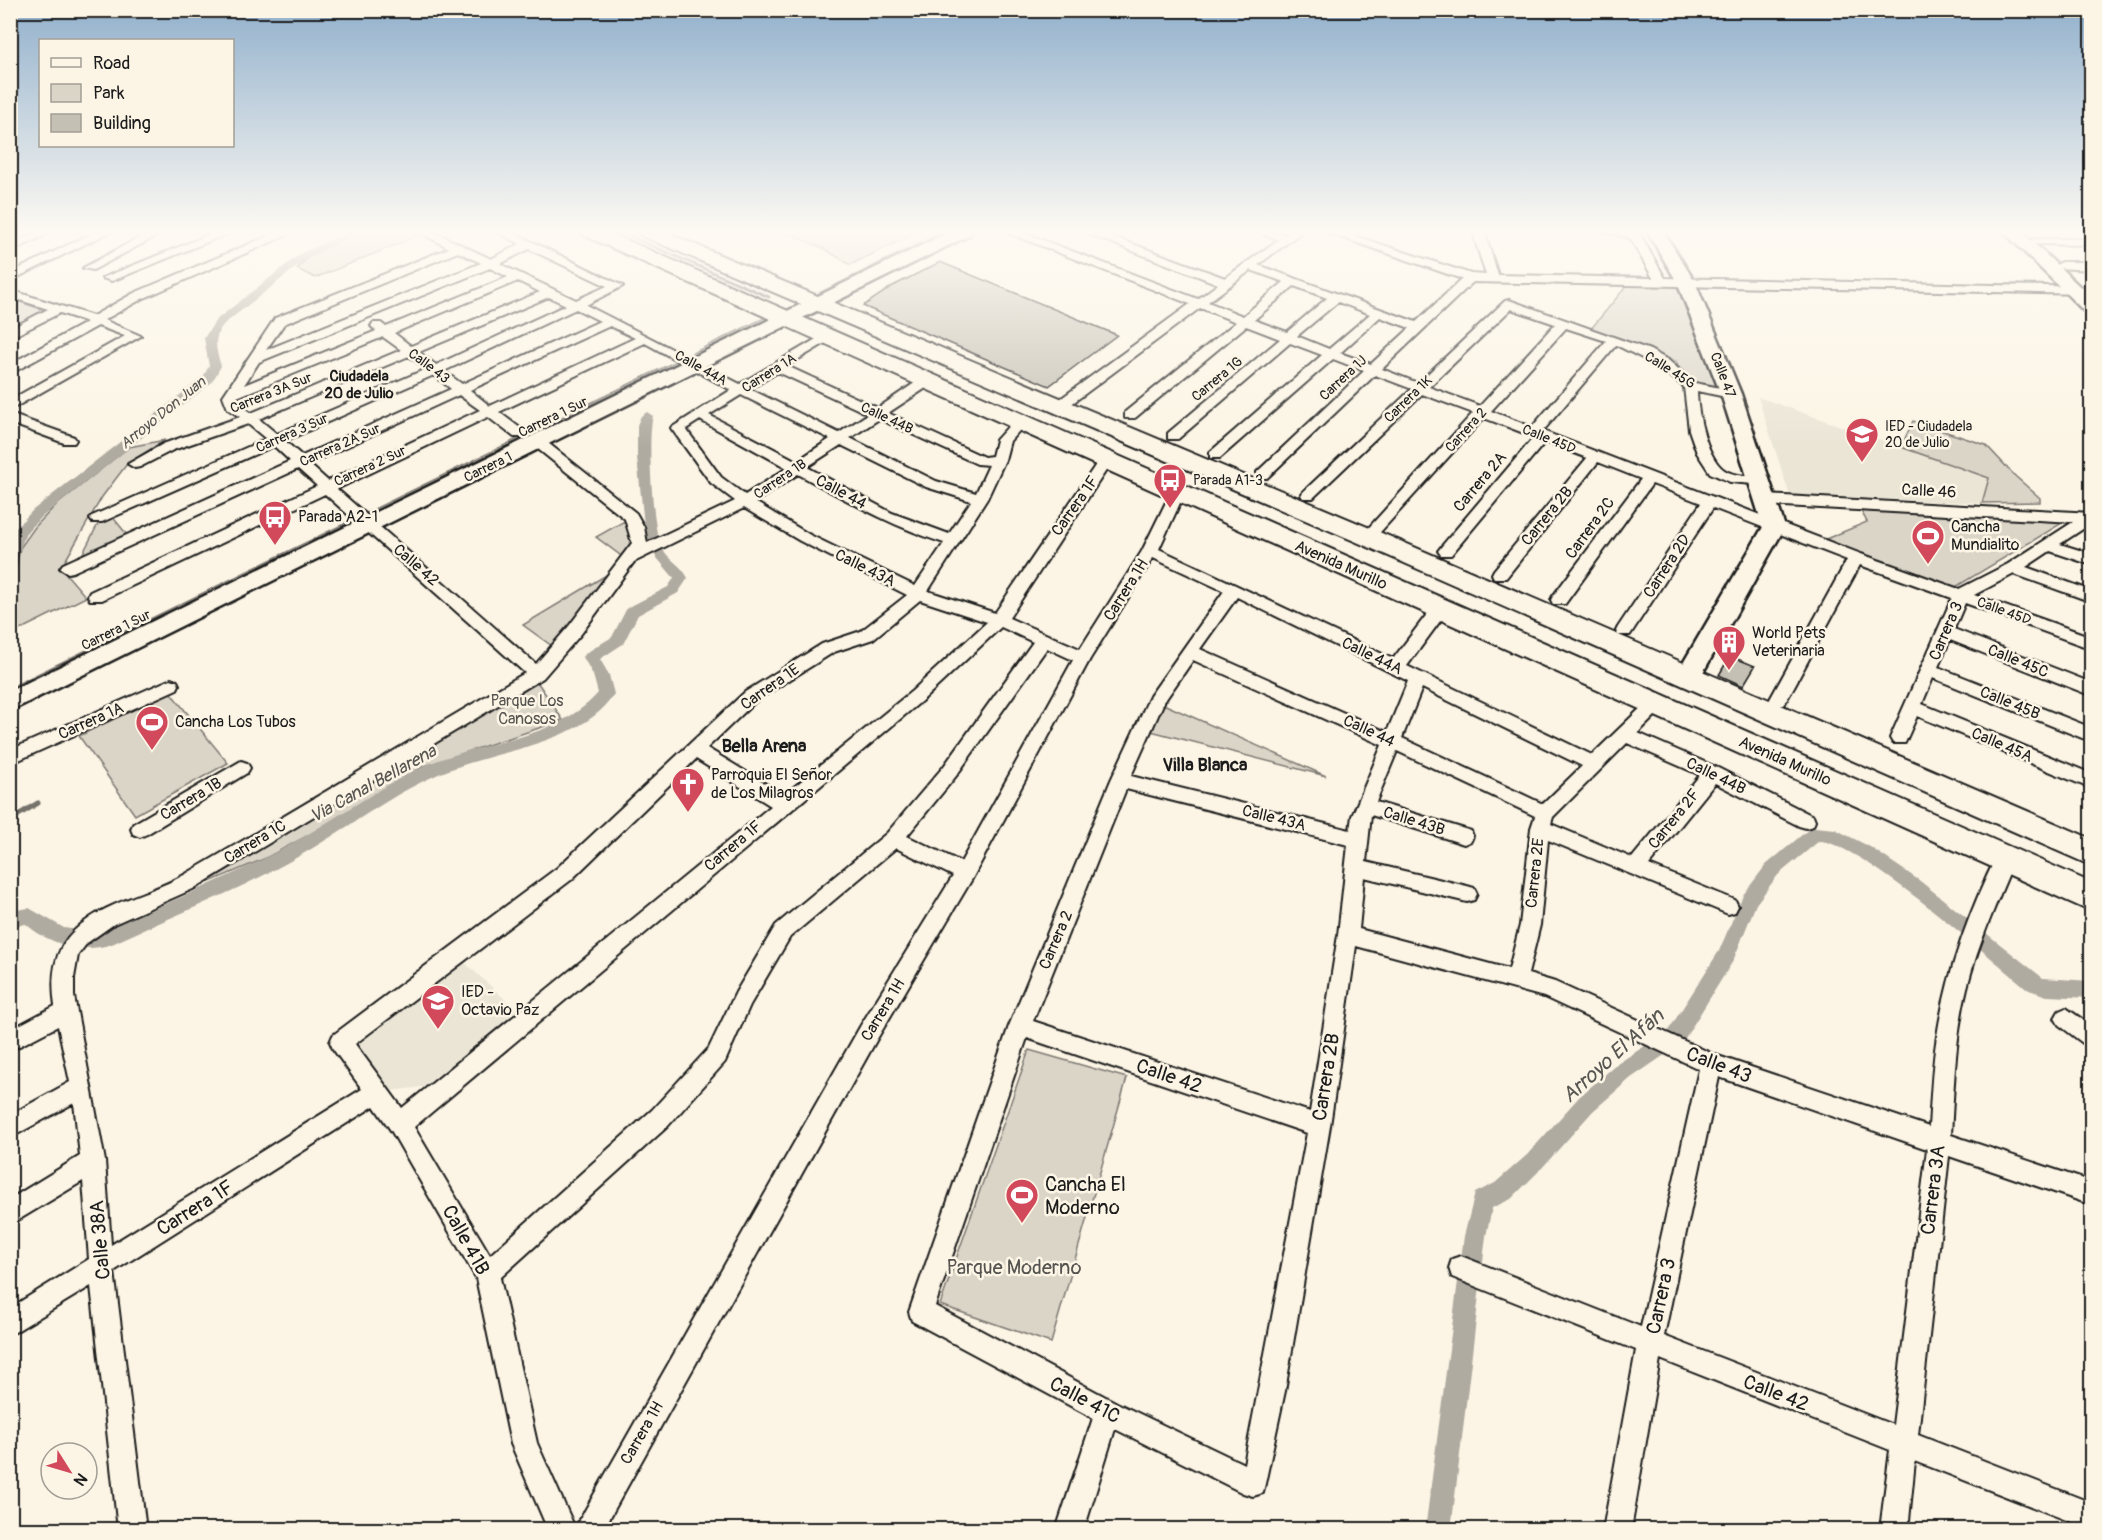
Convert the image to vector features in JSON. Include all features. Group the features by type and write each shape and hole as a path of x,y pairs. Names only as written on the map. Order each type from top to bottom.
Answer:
{"main road":[{"name":"Avenida Murillo","path":"755,303 2091,898"},
{"path":"819,303 1368,537 2091,853"}],"street":[{"path":"10,406 135,336 40,303"},
{"path":"10,369 96,321 110,303"},
{"path":"230,396 279,321 324,303"},
{"name":"Calle 43","path":"347,303 461,391 528,438 631,516 638,527 640,543 625,561"},
{"path":"256,359 394,303"},
{"path":"230,396 455,303"},
{"name":"Carrera 3A Sur","path":"135,464 188,439 250,418 524,303"},
{"name":"Calle 44A","path":"573,303 688,360 741,390 931,484 980,499"},
{"name":"Carrera 3 Sur","path":"97,519 582,303"},
{"path":"780,314 802,303"},
{"name":"Calle 45D","path":"1196,303 1331,353 1774,527 2091,643"},
{"path":"1130,415 1267,303"},
{"name":"Carrera 1G","path":"1173,436 1329,303"},
{"path":"1349,303 1418,327"},
{"name":"Carrera 1J","path":"1262,475 1444,303"},
{"name":"Calle 47","path":"1694,303 1731,394 1774,527"},
{"path":"1060,405 1199,304"},
{"name":"Calle 45G","path":"1509,304 1614,340 1664,363 1691,386 1731,394"},
{"name":"Carrera 1K","path":"1308,495 1509,304"},
{"path":"10,334 58,309"},
{"path":"1215,455 1378,313"},
{"name":"Carrera 1","path":"10,702 362,520 780,314"},
{"name":"Carrera 2A Sur","path":"68,568 611,321"},
{"name":"Carrera 2","path":"1368,537 1564,322"},
{"name":"Carrera 1A","path":"678,428 828,336"},
{"name":"Carrera 2 Sur","path":"96,596 645,338"},
{"name":"Carrera 2A","path":"1446,551 1614,340"},
{"name":"Calle 44B","path":"778,367 982,461 998,460"},
{"name":"Carrera 1B","path":"625,561 746,502 927,381"},
{"name":"Calle 46","path":"1691,386 1689,403 1698,436 1715,471 1763,491 2090,518"},
{"name":"Calle 42","path":"230,396 233,406 302,462 325,487 537,674"},
{"name":"Calle 44","path":"700,415 796,469 913,528 955,541"},
{"path":"10,418 69,441"},
{"name":"Carrera 1E","path":"341,1042 564,874 751,696 828,648 867,635 918,594 955,541 980,499 998,460 1004,440 1020,422"},
{"name":"Calle 43A","path":"678,428 716,480 746,502 805,538 918,594 999,620 1083,657"},
{"name":"Carrera 2B","path":"1500,574 1594,457"},
{"name":"Carrera 1F","path":"400,1124 783,804 918,695 999,620 1106,460"},
{"name":"Carrera 2C","path":"1559,600 1649,478"},
{"name":"Carrera 1H","path":"588,1530 869,1032 965,873 1083,657 1150,551 1178,492"},
{"name":"Carrera 2D","path":"1624,631 1709,502"},
{"name":"Carrera 3","path":"1899,738 1961,595 2013,568 2090,518"},
{"name":"Carrera 1 Sur","path":"10,682 362,520"},
{"path":"1688,677 1774,527"},
{"path":"2048,545 2091,560"},
{"name":"Calle 44A","path":"1150,551 1234,589 1594,764"},
{"path":"1778,701 1856,558"},
{"name":"Carrera 1C","path":"68,952 83,933 113,915 182,885 537,674 575,630 625,561"},
{"path":"2013,568 2091,597"},
{"name":"Carrera 2","path":"921,1312 1020,1026 1120,780 1156,700 1234,589"},
{"path":"1396,668 1440,609"},
{"name":"Calle 45C","path":"1946,632 2091,690"},
{"path":"487,1274 660,1119 717,1055 743,999 783,931 894,838 950,771 1044,639"},
{"name":"Calle 44","path":"1191,652 1392,741 1543,821"},
{"name":"Calle 45B","path":"1929,670 2091,735"},
{"name":"Carrera 2B","path":"1253,1483 1272,1391 1318,1126 1348,936 1360,816 1418,678"},
{"name":"Carrera 1A","path":"11,757 171,685"},
{"path":"1656,704 1594,764 1543,821 1636,866 1728,906"},
{"name":"Calle 45A","path":"1913,707 2091,782"},
{"name":"Calle 44B","path":"1624,734 1712,773 1806,821"},
{"path":"696,750 783,804"},
{"name":"Carrera 1B","path":"140,829 241,768"},
{"name":"Carrera 2F","path":"1636,866 1712,773"},
{"name":"Calle 43A","path":"1120,780 1358,840"},
{"name":"Calle 43B","path":"1365,806 1464,836"},
{"name":"Carrera 2E","path":"1516,980 1530,925 1543,821"},
{"path":"894,838 965,873"},
{"name":"Carrera 3A","path":"1894,1530 1902,1443 1939,1143 1947,1038 1972,933 2005,859"},
{"path":"1355,867 1467,894"},
{"name":"Calle 43","path":"1348,936 1516,980 1590,1006 1711,1064 2091,1194"},
{"name":"Calle 38A","path":"68,952 63,967 65,1011 82,1087 94,1161 101,1267 132,1530"},
{"path":"10,1041 65,1011"},
{"path":"2066,1018 2091,1040"},
{"name":"Calle 42","path":"1020,1026 1318,1126"},
{"name":"Calle 41B","path":"341,1042 400,1124 487,1274 524,1444 562,1530"},
{"name":"Carrera 3","path":"1617,1530 1650,1343 1711,1064"},
{"path":"10,1127 82,1087"},
{"name":"Carrera 1F","path":"10,1323 378,1091"},
{"path":"10,1213 94,1161"},
{"name":"Calle 42","path":"1461,1268 2091,1517"},
{"name":"Calle 41C","path":"921,1312 1108,1412 1253,1483"},
{"path":"1070,1530 1108,1412"}],"shaded area":[{"name":"IED - Ciudadela 20 de Julio","path":"1758,397 1989,478 1982,503 1790,496"},
{"name":"IED - Octavio Paz","path":"463,961 520,1013 430,1086 390,1091 356,1047"}],"green space":[{"path":"11,303 22,303 46,311 11,329"},
{"path":"1612,303 1690,303 1720,386 1707,388 1682,378 1676,361 1590,330"},
{"path":"768,316 777,320 11,695 11,687"},
{"path":"1913,421 1986,445 2015,476 2040,498 2040,502 1982,503 1989,478 1901,447"},
{"path":"165,440 127,464 102,497 61,568 86,597 11,634 11,593 20,548 35,527 54,507 129,447"},
{"path":"1861,511 2067,520 1954,588 1821,541 1867,522"},
{"path":"111,515 129,537 80,559 100,520"},
{"path":"628,519 636,543 624,558 596,537"},
{"path":"613,571 552,646 523,625"},
{"name":"Parque Los Canosos","path":"536,680 563,720 422,767 318,830 266,858 193,889 191,885"},
{"name":"Cancha Los Tubos","path":"170,692 228,763 135,815 79,736"},
{"path":"1161,703 1326,776 1147,730"},
{"name":"Parque Moderno","path":"1029,1050 1127,1078 1051,1343 940,1305"}],"building":[{"path":"868,303 1039,303 1117,335 1049,386 863,306"},
{"name":"World Pets Veterinaria","path":"1730,656 1755,666 1743,686 1719,675"}],"waterway":[{"name":"Arroyo Don Juan","path":"10,557 20,531 38,513 208,379 215,366 210,348 212,333 220,322 244,303"},
{"name":"Via Canal Bellarena","path":"10,919 29,916 45,929 74,939 105,938 272,862 392,790 433,769 559,728 595,707 606,694 601,675 591,657 606,650 618,640 632,612 673,590 681,578 675,568 659,554 653,545 643,457 644,425 647,416"},
{"path":"10,820 38,803"},
{"name":"Arroyo El Afán","path":"1438,1530 1475,1236 1483,1201 1503,1191 1534,1162 1586,1104 1624,1071 1675,1037 1726,955 1749,900 1772,870 1815,834 1829,834 1864,852 1914,886 2036,984 2047,988 2092,990"}],"place":[{"name":"IED - Ciudadela 20 de Julio","path":"1862,463"},
{"name":"Parada A1-3","path":"1170,509"},
{"name":"Parada A2-1","path":"275,546"},
{"name":"Cancha Mundialito","path":"1928,565"},
{"name":"World Pets Veterinaria","path":"1729,671"},
{"name":"Cancha Los Tubos","path":"152,751"},
{"name":"Parroquia El Señor de Los Milagros","path":"688,813"},
{"name":"IED - Octavio Paz","path":"438,1030"},
{"name":"Cancha El Moderno","path":"1022,1224"}],"district":[{"name":"Ciudadela 20 de Julio","path":"359,384"},
{"name":"Bella Arena","path":"764,746"},
{"name":"Villa Blanca","path":"1205,765"}]}
